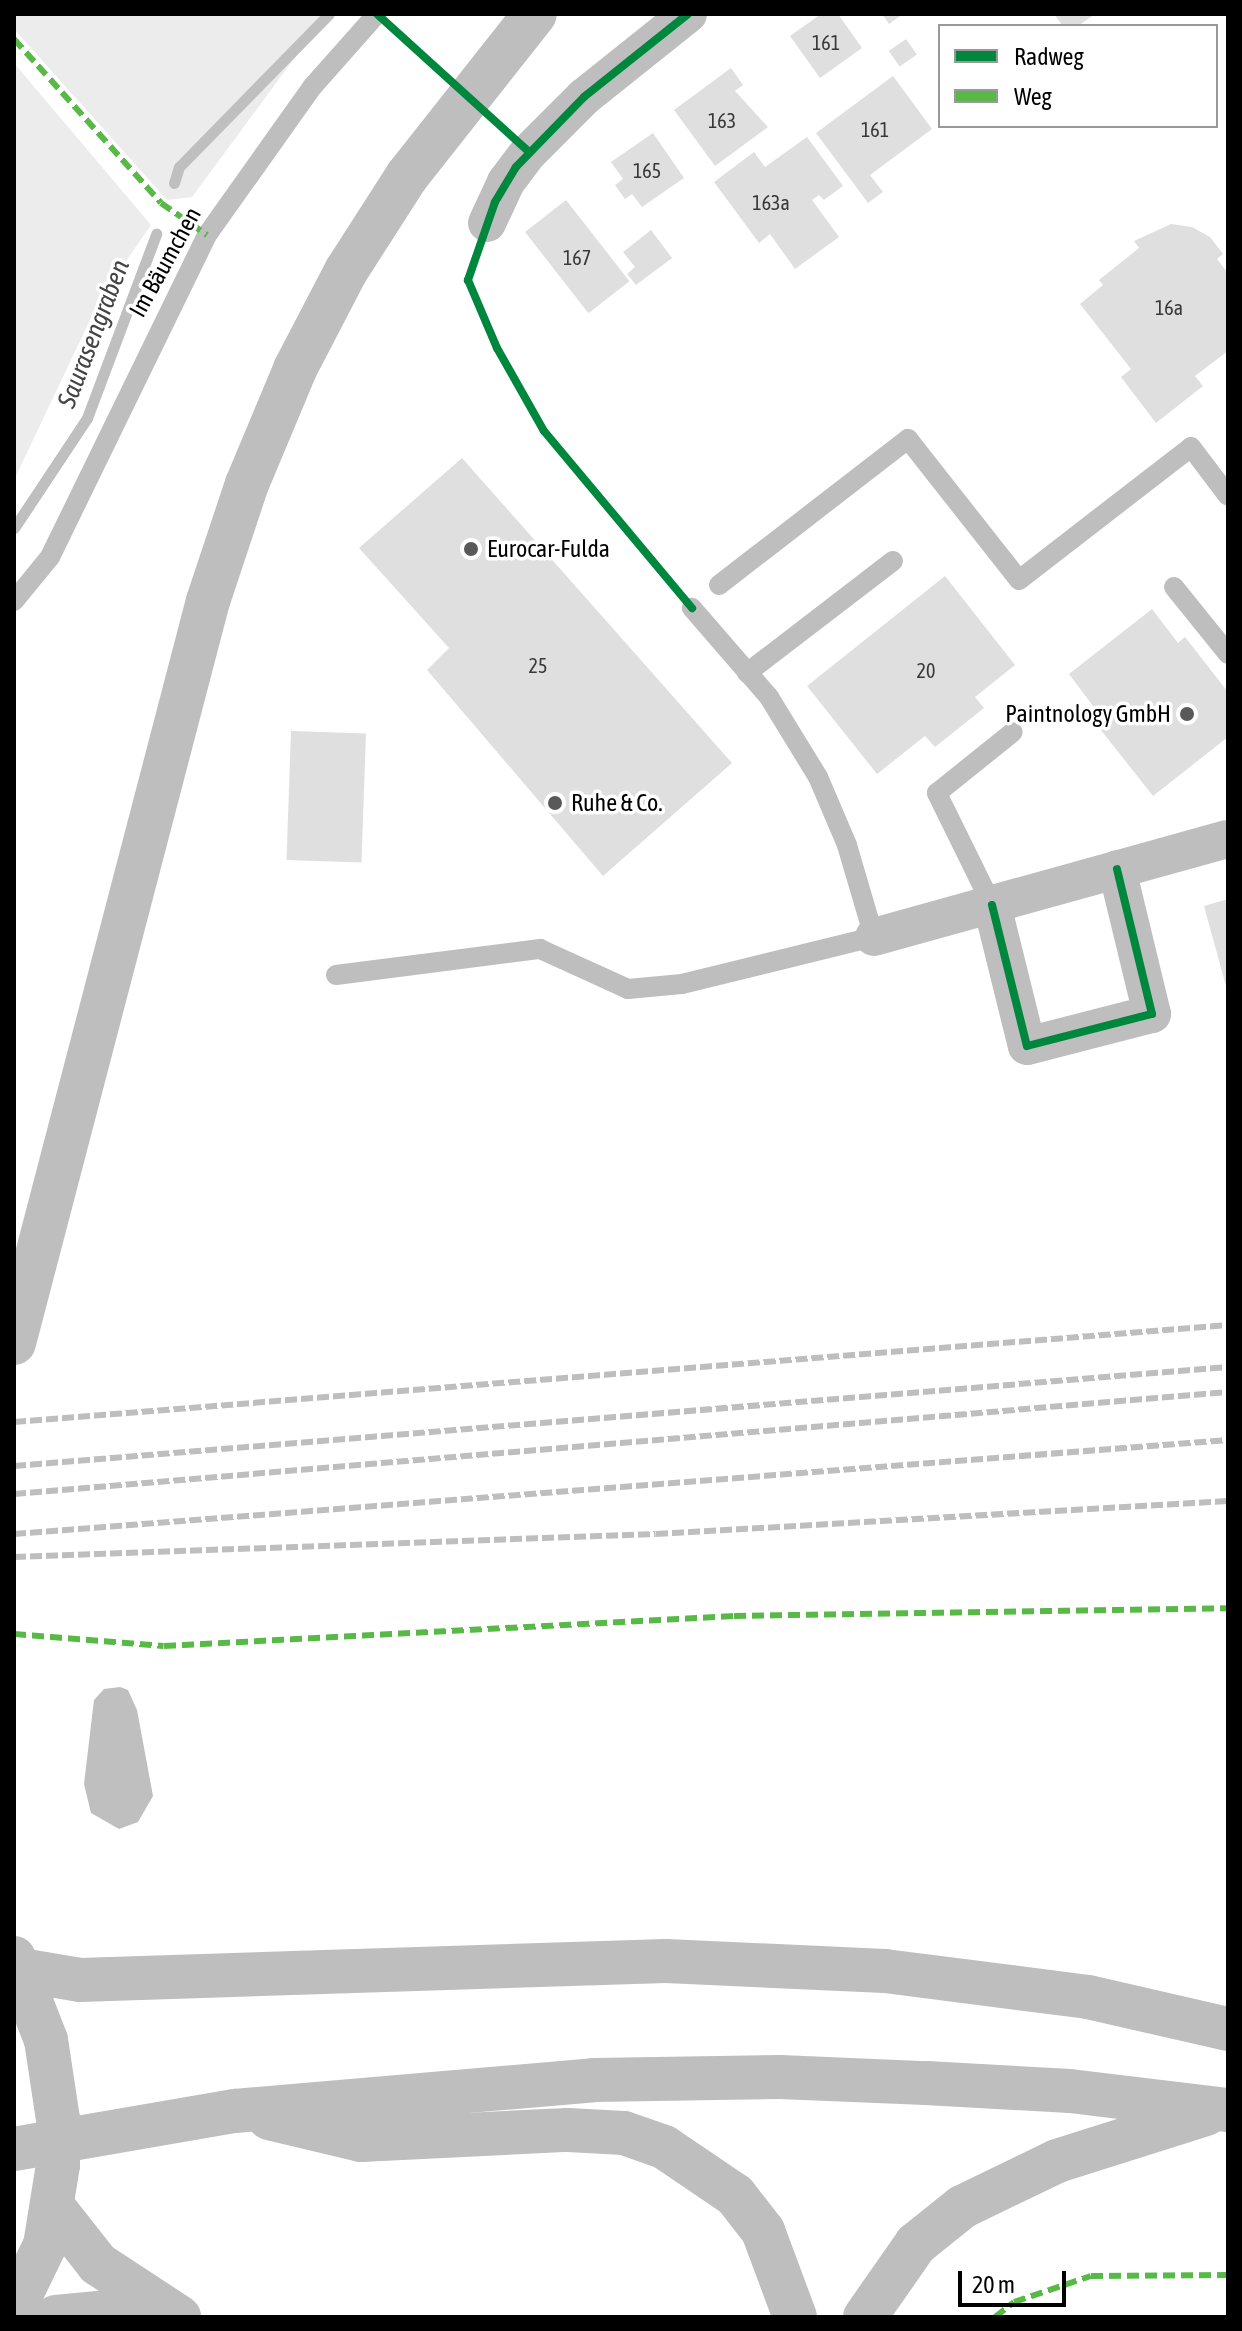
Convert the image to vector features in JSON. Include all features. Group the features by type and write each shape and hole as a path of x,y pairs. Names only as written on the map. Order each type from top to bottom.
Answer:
{"main road":[{"path":"14,1343 204,615 247,484 295,369 346,271 407,176 535,14"},
{"path":"17,1964 80,1980 666,1961 869,1971 1088,1997 1228,2029"},
{"path":"14,2309 31,2281 54,2208 58,2150 53,2076 17,1964"},
{"path":"14,2149 126,2127 235,2111 594,2080 780,2077 1070,2091 1224,2110"},
{"path":"865,2317 916,2244 962,2207 1057,2161 1224,2110"},
{"path":"235,2111 361,2140 568,2130 624,2133 664,2147 735,2195 763,2231 783,2276 795,2317"},
{"path":"54,2208 98,2264 179,2317"},
{"path":"56,2317 117,2311 158,2317"}],"street":[{"path":"487,223 506,182 538,143 584,97 688,14"},
{"path":"874,937 1228,839"},
{"path":"992,905 1027,1046 1152,1014 1117,869"}],"lane":[{"name":"Im Bäumchen","path":"14,601 50,557 207,235 313,86 377,14"},
{"path":"719,585 908,439 1019,580 1191,447 1228,496"},
{"path":"747,673 893,561"},
{"path":"1174,587 1228,654"},
{"path":"336,975 540,949 628,989 682,984 874,937 847,845 818,777 769,697 692,608"},
{"path":"992,905 937,793 1013,732"}],"shaded area":[{"path":"14,14 327,14 192,197 167,200 14,29"},
{"path":"14,63 151,225 101,297 14,480"},
{"path":"120,1687 128,1690 137,1710 153,1796 138,1822 119,1829 91,1813 84,1784 94,1700 104,1689"}],"building":[{"path":"821,14 838,14 862,48 820,78 790,36"},
{"path":"882,14 903,14 889,24"},
{"path":"1054,14 1095,14 1081,24 1062,24"},
{"path":"906,39 917,55 900,67 889,51"},
{"path":"731,68 743,85 735,91 768,127 715,166 674,110"},
{"path":"893,76 932,129 870,175 883,192 868,203 816,133"},
{"path":"653,133 684,178 642,207 632,194 625,199 615,185 623,179 611,162"},
{"path":"807,137 843,186 824,200 819,195 812,200 839,237 795,269 770,234 759,243 714,182 754,152 765,167"},
{"path":"566,200 629,281 588,313 525,232"},
{"path":"1171,224 1192,227 1210,237 1223,254 1217,259 1228,273 1228,351 1195,376 1203,386 1156,423 1121,377 1131,369 1080,304 1103,285 1099,280 1139,248 1134,241"},
{"path":"651,230 672,258 636,285 627,274 635,267 623,252"},
{"path":"462,458 732,763 603,876 427,670 449,648 359,548"},
{"path":"945,576 1015,665 975,697 984,708 935,747 925,736 877,774 807,686"},
{"path":"1152,609 1178,643 1185,637 1228,692 1228,737 1153,796 1089,715 1096,710 1069,674"},
{"path":"291,731 366,734 361,863 286,860"},
{"path":"1228,899 1228,990 1227,990 1204,906"}],"waterway":[{"name":"Saurasengraben","path":"174,183 179,167 329,14"},
{"name":"Saurasengraben","path":"14,528 87,418 156,234"}],"railway":[{"path":"14,1422 1228,1325"},
{"path":"14,1466 1228,1367"},
{"path":"14,1494 1228,1392"},
{"path":"14,1534 1228,1440"},
{"path":"14,1557 656,1534 1228,1501"}],"marked path":[{"path":"14,39 161,203 207,235"},
{"path":"14,1634 164,1646 734,1616 1228,1608"},
{"path":"995,2317 1014,2302 1091,2276 1228,2275"}],"cycle path":[{"path":"377,14 529,152"},
{"path":"688,14 584,97 516,167 495,202 468,280 497,348 544,431 692,608"},
{"path":"992,905 1027,1046 1152,1014 1117,869"}],"place":[{"name":"Eurocar-Fulda","path":"471,549"},
{"name":"Paintnology GmbH","path":"1187,714"},
{"name":"Ruhe & Co.","path":"555,803"}]}
